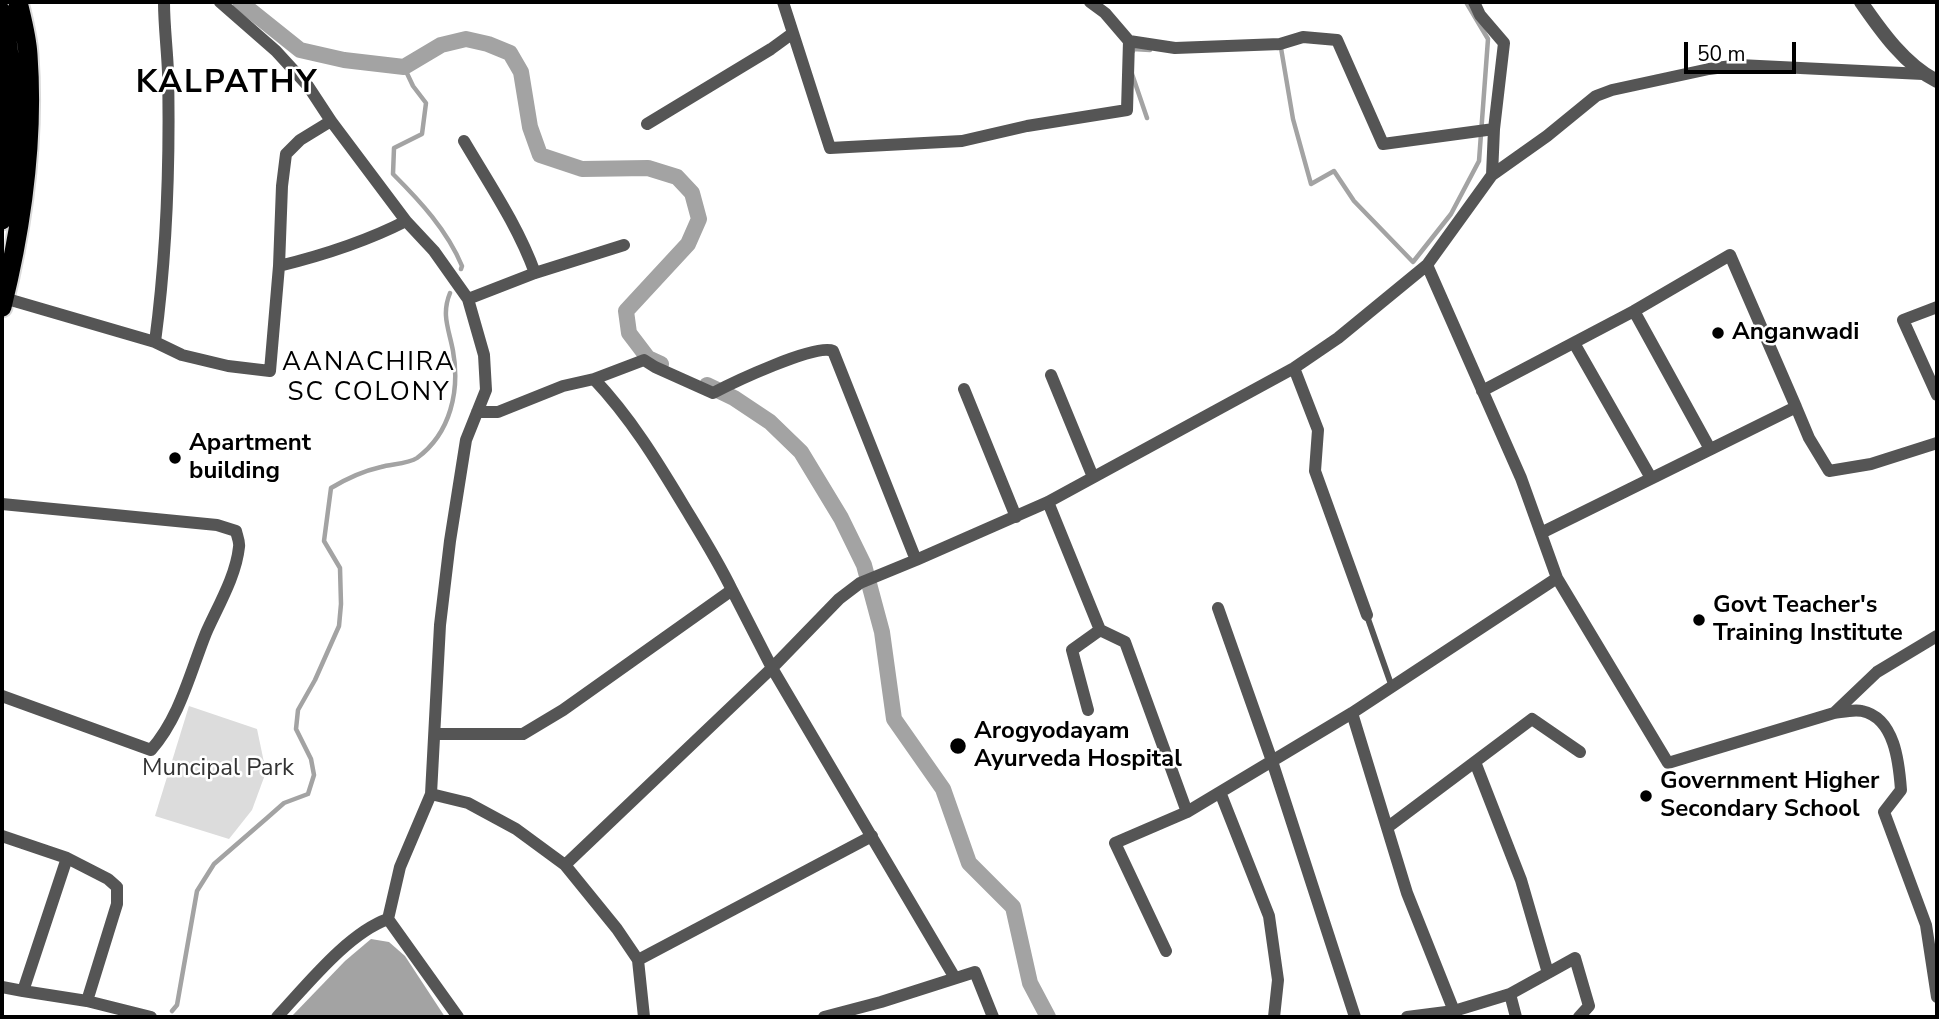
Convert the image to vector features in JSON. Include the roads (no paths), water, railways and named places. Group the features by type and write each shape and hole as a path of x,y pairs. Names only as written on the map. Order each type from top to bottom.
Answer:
{"highway":[{"path":"3,302 18,225 26,163 28,53 18,2"},
{"path":"2,12 10,52 13,88 11,158 2,220"}],"street":[{"path":"155,342 164,274 167,197 168,71 164,2"},
{"path":"220,2 276,51 308,86 406,221 434,251 468,299 484,355 485,390 467,440 450,541 440,625 431,794 400,867 388,919 458,1017"},
{"path":"783,2 830,148 962,141 1027,126 1127,110 1129,41"},
{"path":"1090,2 1105,13 1129,41 1175,48 1280,44 1303,37 1338,40 1383,145 1494,129"},
{"path":"1474,2 1480,15 1504,43 1494,129 1492,175"},
{"path":"1861,2 1899,51 1923,74 1937,81"},
{"path":"647,124 793,33"},
{"path":"565,865 772,668 839,599 860,583 1048,502 1294,368 1338,338 1427,265 1492,175 1547,136 1596,96 1612,90 1739,65 1923,74"},
{"path":"3,302 155,342 193,358 270,371 286,153 300,140 331,121"},
{"path":"464,141 526,247 535,273"},
{"path":"279,266 328,254 406,221"},
{"path":"468,299 535,273 624,245"},
{"path":"1482,391 1634,311 1730,255 1809,438 1829,471 1871,464 1937,443"},
{"path":"1427,265 1521,478 1557,578 1668,763 1834,713 1861,710 1881,722 1897,755 1901,790 1884,812 1926,925 1937,997"},
{"path":"1937,307 1903,320 1937,395"},
{"path":"1634,311 1710,449"},
{"path":"1574,343 1651,478"},
{"path":"477,412 498,412 563,386 594,379 644,359 654,367 713,393 793,358 827,348 833,351 916,560"},
{"path":"1294,368 1318,429 1315,471 1367,615"},
{"path":"1051,375 1093,477"},
{"path":"594,379 613,400 664,472 716,556 772,668 956,978"},
{"path":"964,389 1016,517"},
{"path":"1541,533 1796,408"},
{"path":"1048,502 1100,630 1125,642 1187,812"},
{"path":"2,504 217,525 236,531 240,544 232,573 182,698 163,736 151,750 2,696"},
{"path":"1166,951 1115,843 1187,812 1352,713 1557,578"},
{"path":"435,734 523,734 563,710 732,590"},
{"path":"1218,608 1272,761 1355,1017"},
{"path":"1087,710 1072,650 1100,630"},
{"path":"1834,713 1877,672 1937,636"},
{"path":"1352,713 1407,893 1454,1011"},
{"path":"1388,827 1532,719 1580,752"},
{"path":"1475,762 1521,880 1548,973"},
{"path":"1220,792 1269,916 1278,980 1274,1017"},
{"path":"431,794 468,803 516,829 565,865 617,929 638,960 644,1017"},
{"path":"2,836 67,858 108,879 117,887 117,904 86,1001"},
{"path":"638,960 872,836"},
{"path":"23,991 67,858"},
{"path":"277,1017 322,968 370,925 388,919"},
{"path":"1408,1017 1454,1011 1510,993 1575,958 1589,1006 1579,1017"},
{"path":"824,1017 975,972 993,1017"},
{"path":"2,987 86,1001 151,1017"},
{"path":"1510,993 1516,1017"}],"lane":[{"path":"1367,615 1392,687"}],"waterway":[{"path":"240,2 300,50 344,60 404,67 441,45 466,39 488,44 510,53 521,72 530,127 540,155 582,169 648,168 677,177 692,193 699,219 688,244 626,311 629,333 648,358 661,364"},
{"path":"1277,48 1281,48 1293,119 1311,184 1334,171 1354,201 1413,262 1451,214 1479,161 1488,39 1466,2"},
{"path":"1133,51 1150,50"},
{"path":"404,67 413,86 426,103 422,134 394,148 393,174 441,228 456,253 461,269"},
{"path":"1132,74 1147,118"},
{"path":"172,1011 177,1005 197,891 214,864 284,803 308,794 314,775 311,759 296,729 298,710 315,680 339,626 341,604 340,568 324,541 331,488 368,471 413,460 429,448 438,436 454,395 455,366 446,315 450,293"},
{"path":"707,385 734,398 770,422 801,452 841,518 864,565 882,632 894,719 943,789 969,863 1013,907 1030,983 1048,1017"}],"place":[{"name":"Anganwadi","path":"1718,333"},
{"name":"Apartment building","path":"175,458"},
{"name":"Govt Teacher's Training Institute","path":"1699,620"},
{"name":"Arogyodayam Ayurveda Hospital","path":"958,746"},
{"name":"Government Higher Secondary School","path":"1646,796"}],"district":[{"name":"KALPATHY","path":"227,84"},
{"name":"AANACHIRA SC COLONY","path":"369,379"}],"park label":[{"name":"Muncipal Park","path":"218,769"}]}
